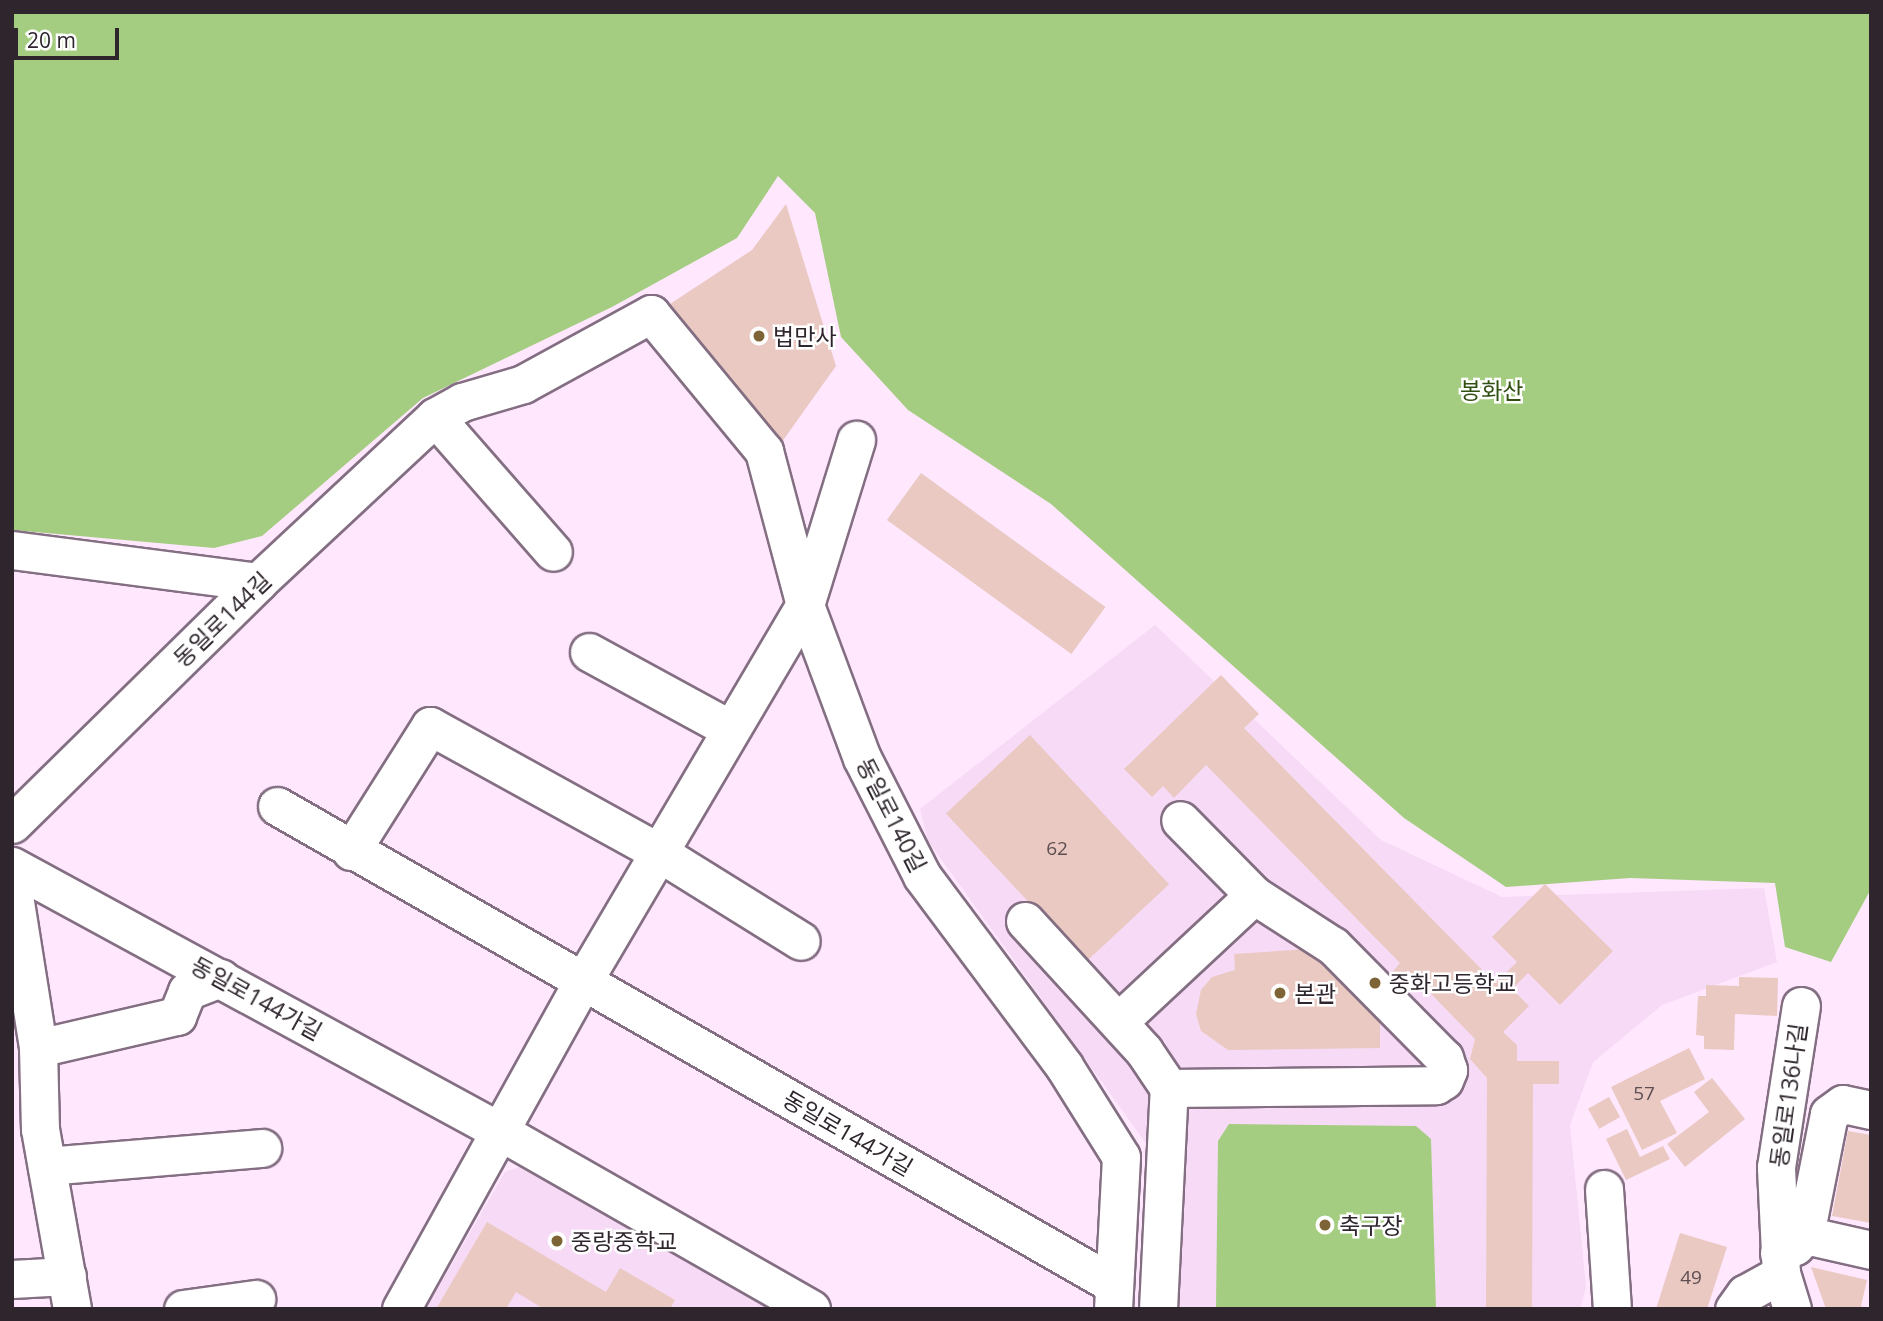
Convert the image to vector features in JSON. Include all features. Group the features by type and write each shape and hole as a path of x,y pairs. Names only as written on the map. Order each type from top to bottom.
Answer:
{"street":[{"name":"동일로144길","path":"12,824 258,582 435,417 462,402 523,384 650,314"},
{"name":"동일로140길","path":"650,314 764,451 805,605 862,758 922,876 1064,1066 1121,1157 1113,1296"},
{"path":"435,417 553,552"},
{"path":"401,1309 582,983 805,605 856,440"},
{"path":"12,550 258,582"},
{"path":"589,652 730,729"},
{"path":"351,851 430,726 658,852 801,941"},
{"name":"동일로144가길","path":"277,806 1113,1296"},
{"path":"1169,1088 1436,1085 1446,1077 1444,1058 1333,946 1254,895 1180,820"},
{"name":"동일로144가길","path":"12,866 501,1132 811,1309"},
{"path":"12,883 38,1048 26,1128 47,1166 70,1292 12,1279"},
{"path":"1118,1022 1254,895"},
{"path":"1025,921 1118,1022 1169,1088 1158,1309"},
{"path":"38,1048 177,1016 187,992 221,978"},
{"name":"동일로136나길","path":"1792,1309 1789,1254 1776,1167 1801,1006"},
{"path":"1734,1309 1745,1294 1789,1254 1829,1114 1843,1104 1871,1110"},
{"path":"47,1166 262,1148"},
{"path":"1604,1189 1612,1309"},
{"path":"1789,1254 1871,1250"},
{"path":"183,1309 256,1299"}],"shaded area":[{"name":"중화고등학교","path":"1155,625 1381,840 1502,897 1764,888 1777,962 1662,1005 1593,1062 1570,1125 1586,1287 1580,1309 1145,1309 1150,1149 928,841 920,809"},
{"name":"중랑중학교","path":"519,1167 770,1309 426,1309 505,1172"}],"green space":[{"name":"봉화산","path":"12,12 1871,12 1871,889 1831,962 1785,947 1775,883 1630,878 1506,887 1404,818 1051,504 908,410 841,337 815,213 778,176 737,238 612,307 423,398 262,536 214,548 12,530"},
{"name":"축구장","path":"1229,1124 1416,1126 1431,1139 1436,1309 1216,1309 1218,1141"}],"building":[{"name":"법만사","path":"786,204 836,366 779,446 667,306 752,250"},
{"path":"921,473 1105,607 1071,654 887,520"},
{"name":"본관","path":"1221,675 1259,714 1244,728 1495,983 1517,962 1492,937 1545,884 1613,951 1560,1005 1528,973 1512,989 1529,1006 1503,1032 1517,1045 1517,1061 1559,1061 1559,1084 1533,1084 1532,1309 1486,1309 1487,1078 1470,1059 1475,1039 1408,970 1380,1004 1380,1048 1228,1050 1201,1031 1196,1014 1201,990 1212,977 1235,970 1234,954 1308,949 1373,995 1400,963 1206,765 1174,798 1163,786 1152,797 1124,769"},
{"path":"1030,735 1169,884 1085,963 946,813"},
{"path":"1739,977 1778,978 1777,1016 1735,1014 1734,1050 1704,1049 1704,1036 1696,1035 1698,996 1706,996 1706,985 1739,986"},
{"path":"1689,1048 1705,1079 1660,1101 1677,1133 1642,1150 1611,1087"},
{"path":"1712,1078 1745,1119 1685,1167 1667,1144 1709,1112 1694,1092"},
{"path":"1609,1097 1620,1117 1599,1129 1588,1109"},
{"path":"1627,1129 1640,1157 1663,1146 1670,1159 1626,1180 1606,1139"},
{"path":"1848,1131 1871,1135 1871,1223 1832,1216"},
{"path":"487,1222 606,1292 620,1268 675,1300 670,1309 544,1309 516,1292 506,1309 436,1309"},
{"path":"1680,1233 1727,1247 1707,1309 1656,1309"},
{"path":"1811,1267 1867,1280 1861,1306 1867,1309 1826,1309"}],"place":[{"name":"법만사","path":"759,336"},
{"name":"중화고등학교","path":"1375,983"},
{"name":"본관","path":"1280,993"},
{"name":"축구장","path":"1325,1225"},
{"name":"중랑중학교","path":"557,1241"}]}
